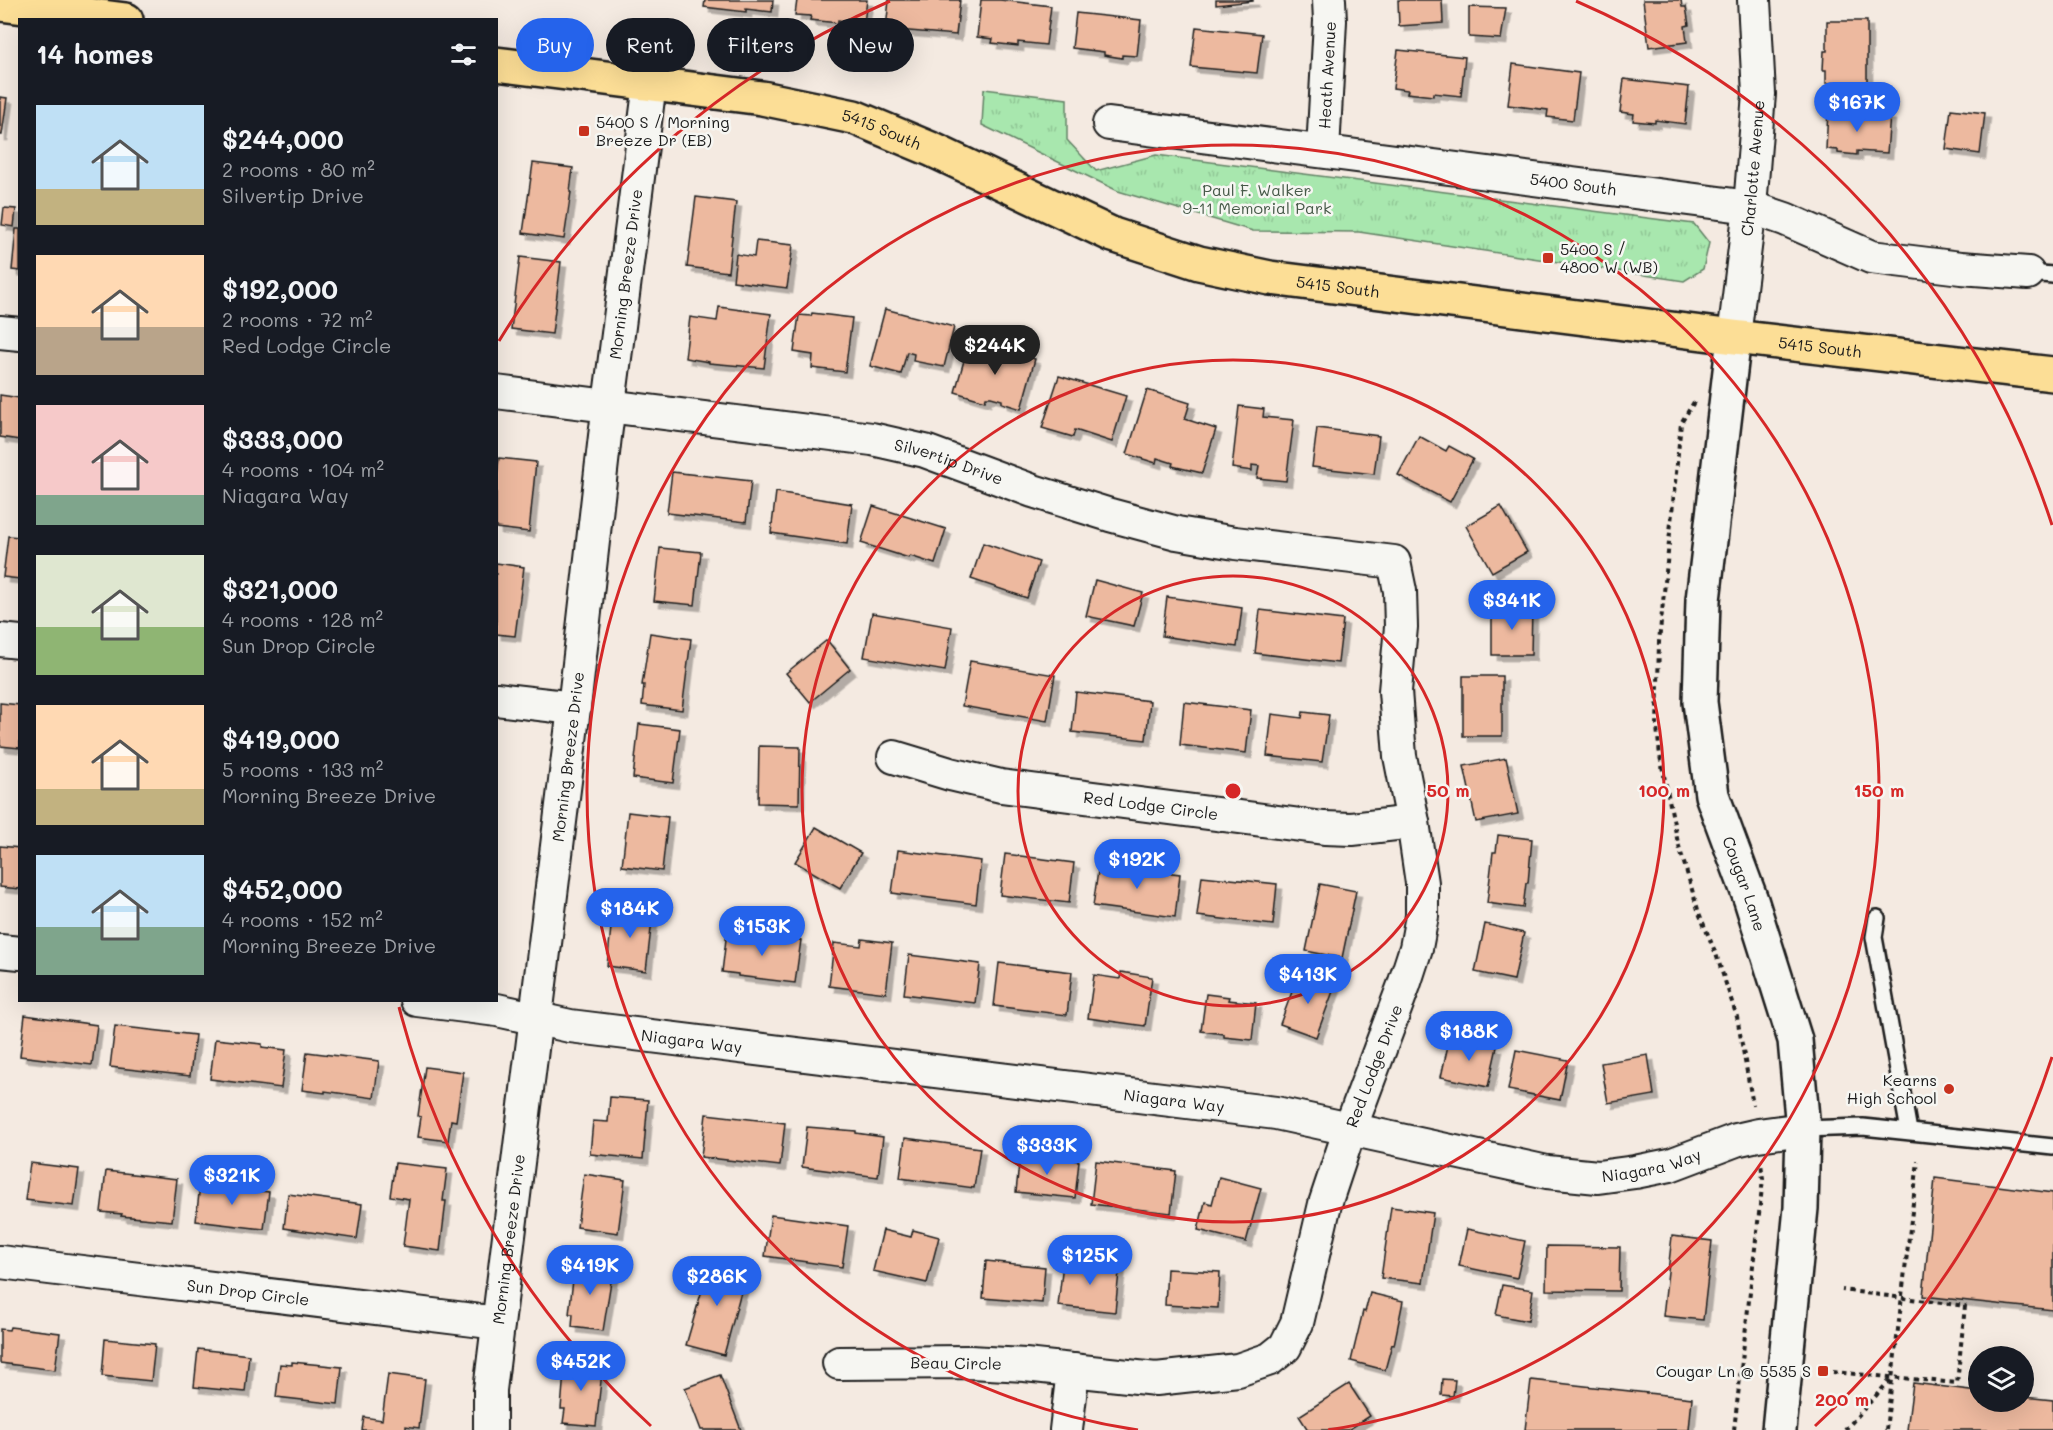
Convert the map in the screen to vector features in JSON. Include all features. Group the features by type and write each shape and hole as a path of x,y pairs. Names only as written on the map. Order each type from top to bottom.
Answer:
{"main road":[{"path":"0,4 110,18"},
{"path":"498,64 650,82"},
{"name":"5415 South","path":"650,82 762,98 854,117 933,150 1113,235 1199,263 1270,278 1734,338 2053,374"},
{"name":"Cougar Lane","path":"1734,338 1703,600 1700,702 1713,795 1751,900 1795,1040 1803,1129 1801,1208 1779,1430"}],"street":[{"name":"Heath Avenue","path":"1323,151 1330,21 1329,0"},
{"name":"Charlotte Avenue","path":"1734,338 1750,207 1759,94 1754,0"},
{"name":"Morning Breeze Drive","path":"490,1430 490,1390 650,82"},
{"name":"5400 South","path":"1109,124 1750,207 1785,219 1871,257 1961,268 2041,274"},
{"path":"0,332 18,334"},
{"name":"Silvertip Drive","path":"498,392 872,439 925,451 1033,491 1177,533 1235,543 1394,562"},
{"name":"Red Lodge Drive","path":"1073,1370 1146,1379 1190,1377 1238,1370 1270,1359 1285,1347 1297,1323 1325,1204 1416,948 1422,916 1422,883 1400,756 1395,691 1401,627 1400,591 1394,562"},
{"path":"0,640 18,642"},
{"path":"498,699 574,708"},
{"name":"Red Lodge Circle","path":"894,757 1000,786 1300,825 1352,829 1413,822"},
{"path":"0,951 18,953"},
{"name":"Niagara Way","path":"433,1002 497,1010 570,1026 1276,1113 1547,1172 1598,1177 1635,1173 1658,1167 1758,1134 1803,1129"},
{"name":"Sun Drop Circle","path":"0,1262 498,1323"},
{"name":"Beau Circle","path":"839,1363 970,1362 1073,1370"},
{"path":"1066,1430 1073,1370"}],"lane":[{"path":"1876,918 1875,937 1909,1131"},
{"path":"1803,1129 1863,1127 2053,1147"}],"path":[{"path":"1886,1430 1918,1161"},
{"path":"1734,1430 1763,1179"},
{"path":"1833,1372 1957,1383 1965,1306 1842,1290"},
{"path":"1845,1430 1892,1377"}],"green space":[{"name":"Paul F. Walker 9-11 Memorial Park","path":"984,89 1067,99 1067,140 1096,171 1156,155 1694,224 1709,243 1703,269 1684,281 1359,232 1253,231 1118,191 982,125"}],"building":[{"path":"705,0 773,0 772,12 746,9 746,12 704,7"},
{"path":"797,0 867,0 865,18 827,18 827,22 815,21 811,16 795,15"},
{"path":"889,0 960,0 956,35 914,31 914,18 887,18"},
{"path":"981,0 1051,6 1046,45 1018,42 1018,46 992,43 993,39 977,37"},
{"path":"1216,0 1253,0 1253,1 1216,5"},
{"path":"1398,0 1442,0 1443,23 1399,26"},
{"path":"1643,0 1681,0 1682,7 1686,7 1689,25 1685,26 1687,42 1649,47"},
{"path":"1469,7 1506,8 1501,39 1469,37"},
{"path":"1076,13 1141,20 1137,56 1122,55 1122,58 1104,55 1104,52 1072,48"},
{"path":"1827,21 1867,21 1867,83 1826,83 1826,70 1823,70 1824,51 1827,51"},
{"path":"1196,27 1262,34 1257,73 1191,67"},
{"path":"1398,50 1465,57 1461,96 1407,93 1408,90 1393,88"},
{"path":"1513,64 1579,73 1573,120 1547,117 1548,110 1508,105"},
{"path":"1624,79 1689,87 1685,124 1655,120 1655,123 1633,121 1634,114 1620,112"},
{"path":"0,97 7,98 2,135 0,135"},
{"path":"1951,109 1985,113 1980,154 1946,149"},
{"path":"1828,111 1890,115 1887,153 1857,151 1857,155 1826,149"},
{"path":"533,163 573,168 564,239 523,233"},
{"path":"696,197 736,202 728,272 687,267"},
{"path":"4,208 16,209 14,227 2,225"},
{"path":"16,229 18,229 18,271 12,270"},
{"path":"756,241 793,245 787,288 733,281 736,254 754,257"},
{"path":"520,257 561,262 552,334 511,329"},
{"path":"719,307 771,314 764,368 709,363 685,358 690,317 717,321"},
{"path":"885,309 954,327 944,367 913,361 914,354 907,352 901,374 870,366"},
{"path":"812,313 852,318 845,372 812,368 813,355 794,352 799,315 811,316"},
{"path":"969,343 1035,359 1021,409 991,397 986,397 985,401 955,392"},
{"path":"1059,376 1126,396 1112,442 1075,430 1073,437 1042,428"},
{"path":"1147,390 1190,403 1185,419 1216,429 1202,473 1172,466 1173,463 1157,458 1156,463 1127,454"},
{"path":"0,395 18,398 18,440 0,437"},
{"path":"1239,406 1264,409 1263,417 1294,420 1286,481 1257,478 1259,466 1252,465 1252,471 1232,468"},
{"path":"1317,428 1379,436 1374,474 1312,467"},
{"path":"1419,436 1446,451 1449,446 1473,459 1450,502 1398,475"},
{"path":"499,458 536,462 529,532 498,528"},
{"path":"672,472 751,481 746,522 667,513"},
{"path":"776,492 852,504 847,544 771,533"},
{"path":"873,506 946,529 935,564 861,543"},
{"path":"1501,506 1527,552 1492,572 1466,526"},
{"path":"8,536 18,537 18,579 3,577"},
{"path":"983,543 1039,562 1027,598 971,579"},
{"path":"660,548 701,552 695,605 654,601"},
{"path":"498,563 524,567 515,636 498,634"},
{"path":"1095,580 1143,593 1134,626 1086,616"},
{"path":"1167,597 1242,608 1237,647 1162,636"},
{"path":"1492,608 1532,608 1531,655 1492,655"},
{"path":"1260,610 1343,620 1338,663 1255,653"},
{"path":"872,613 952,627 945,671 864,657"},
{"path":"650,633 691,639 682,710 642,705 644,685 642,685"},
{"path":"827,640 850,669 810,702 786,673"},
{"path":"970,661 1055,675 1047,721 962,706"},
{"path":"1463,676 1502,676 1502,736 1463,736"},
{"path":"1076,692 1150,701 1146,740 1072,732"},
{"path":"1184,702 1251,710 1246,753 1180,745"},
{"path":"0,703 18,705 18,748 0,746"},
{"path":"1303,712 1329,715 1322,762 1267,756 1272,714 1302,718"},
{"path":"639,724 680,729 673,783 633,778"},
{"path":"759,746 800,747 799,804 758,803"},
{"path":"1506,758 1518,814 1476,822 1464,766"},
{"path":"628,812 668,817 662,871 622,866"},
{"path":"816,827 861,853 840,888 795,862"},
{"path":"1498,835 1532,839 1523,908 1487,903 1493,852 1496,852"},
{"path":"0,846 18,848 18,889 0,887"},
{"path":"898,850 981,861 976,904 892,893"},
{"path":"1005,854 1074,863 1069,903 1000,895"},
{"path":"1099,864 1180,874 1175,917 1093,906"},
{"path":"1202,876 1277,884 1273,925 1197,916"},
{"path":"1320,884 1356,891 1342,958 1306,951"},
{"path":"613,908 653,912 646,971 607,966"},
{"path":"1485,924 1524,933 1514,980 1475,972"},
{"path":"727,931 801,940 795,983 722,972"},
{"path":"862,939 892,943 886,993 829,986 834,943 861,946"},
{"path":"909,955 980,964 975,1003 904,994"},
{"path":"999,963 1072,972 1067,1015 994,1006"},
{"path":"1121,972 1152,977 1145,1026 1088,1018 1094,975 1120,979"},
{"path":"1299,973 1335,986 1316,1037 1280,1024"},
{"path":"1206,994 1229,997 1228,1000 1256,1003 1252,1040 1224,1037 1224,1034 1201,1031"},
{"path":"25,1015 97,1025 92,1065 20,1056"},
{"path":"115,1026 195,1035 190,1076 110,1067"},
{"path":"1450,1036 1497,1047 1488,1087 1441,1077"},
{"path":"215,1039 262,1044 262,1047 286,1050 281,1088 210,1079"},
{"path":"1516,1050 1568,1060 1560,1100 1508,1090"},
{"path":"307,1052 379,1061 374,1098 302,1090"},
{"path":"1648,1055 1654,1095 1608,1103 1601,1063"},
{"path":"425,1067 463,1072 456,1121 451,1120 448,1141 418,1137 421,1117 418,1116"},
{"path":"610,1097 648,1100 643,1159 590,1154 593,1121 608,1122"},
{"path":"706,1114 785,1123 780,1166 701,1157"},
{"path":"807,1127 856,1131 856,1133 883,1137 878,1177 802,1167"},
{"path":"905,1138 980,1148 974,1188 900,1178"},
{"path":"1020,1154 1079,1161 1075,1198 1016,1192"},
{"path":"1096,1161 1176,1171 1171,1213 1091,1204"},
{"path":"30,1163 79,1169 74,1206 25,1200"},
{"path":"395,1163 447,1169 440,1251 403,1246 409,1199 390,1196"},
{"path":"106,1171 177,1179 172,1221 101,1212"},
{"path":"584,1174 625,1180 618,1233 577,1227"},
{"path":"1219,1177 1261,1188 1246,1242 1198,1230 1205,1202 1212,1204"},
{"path":"1935,1178 2053,1193 2053,1310 1923,1296"},
{"path":"200,1184 269,1192 264,1229 196,1221"},
{"path":"288,1194 362,1204 357,1239 284,1228"},
{"path":"1391,1207 1433,1213 1423,1283 1381,1278"},
{"path":"771,1215 848,1226 842,1267 765,1256"},
{"path":"1467,1229 1525,1241 1517,1278 1459,1266"},
{"path":"883,1230 911,1237 913,1230 939,1237 927,1283 873,1271"},
{"path":"1672,1236 1712,1241 1703,1320 1663,1316"},
{"path":"1547,1246 1620,1247 1619,1291 1546,1290"},
{"path":"711,1259 747,1269 724,1355 686,1345"},
{"path":"1090,1259 1120,1262 1115,1312 1058,1306 1063,1263 1090,1266"},
{"path":"986,1261 1045,1267 1042,1303 983,1298"},
{"path":"575,1263 613,1269 603,1331 572,1327 573,1314 569,1314"},
{"path":"1167,1269 1220,1272 1218,1308 1165,1305"},
{"path":"1502,1285 1533,1290 1528,1321 1496,1315"},
{"path":"1370,1293 1403,1301 1394,1345 1392,1344 1385,1370 1351,1361 1363,1311 1365,1312"},
{"path":"10,1327 60,1333 55,1370 0,1363 0,1329 9,1330"},
{"path":"105,1339 155,1344 151,1381 102,1376"},
{"path":"198,1349 249,1355 245,1392 194,1387"},
{"path":"565,1360 603,1363 596,1426 563,1423 565,1409 561,1409"},
{"path":"292,1362 342,1367 338,1404 276,1397 280,1364 292,1365"},
{"path":"388,1374 425,1379 419,1428 406,1426 406,1430 362,1430 364,1417 382,1420"},
{"path":"720,1375 741,1430 701,1430 685,1388"},
{"path":"1442,1379 1455,1380 1453,1396 1441,1395"},
{"path":"1531,1380 1692,1398 1689,1430 1525,1430"},
{"path":"1913,1383 1968,1390 1968,1412 2034,1412 2034,1398 2053,1400 2053,1430 1907,1430"},
{"path":"1349,1384 1370,1416 1348,1430 1308,1430 1299,1416"}],"place":[{"name":"5400 S / Morning Breeze Dr (EB)","path":"584,131"},
{"name":"5400 S / 4800 W (WB)","path":"1548,258"},
{"name":"Kearns High School","path":"1949,1089"},
{"name":"Cougar Ln @ 5535 S","path":"1823,1371"}]}
